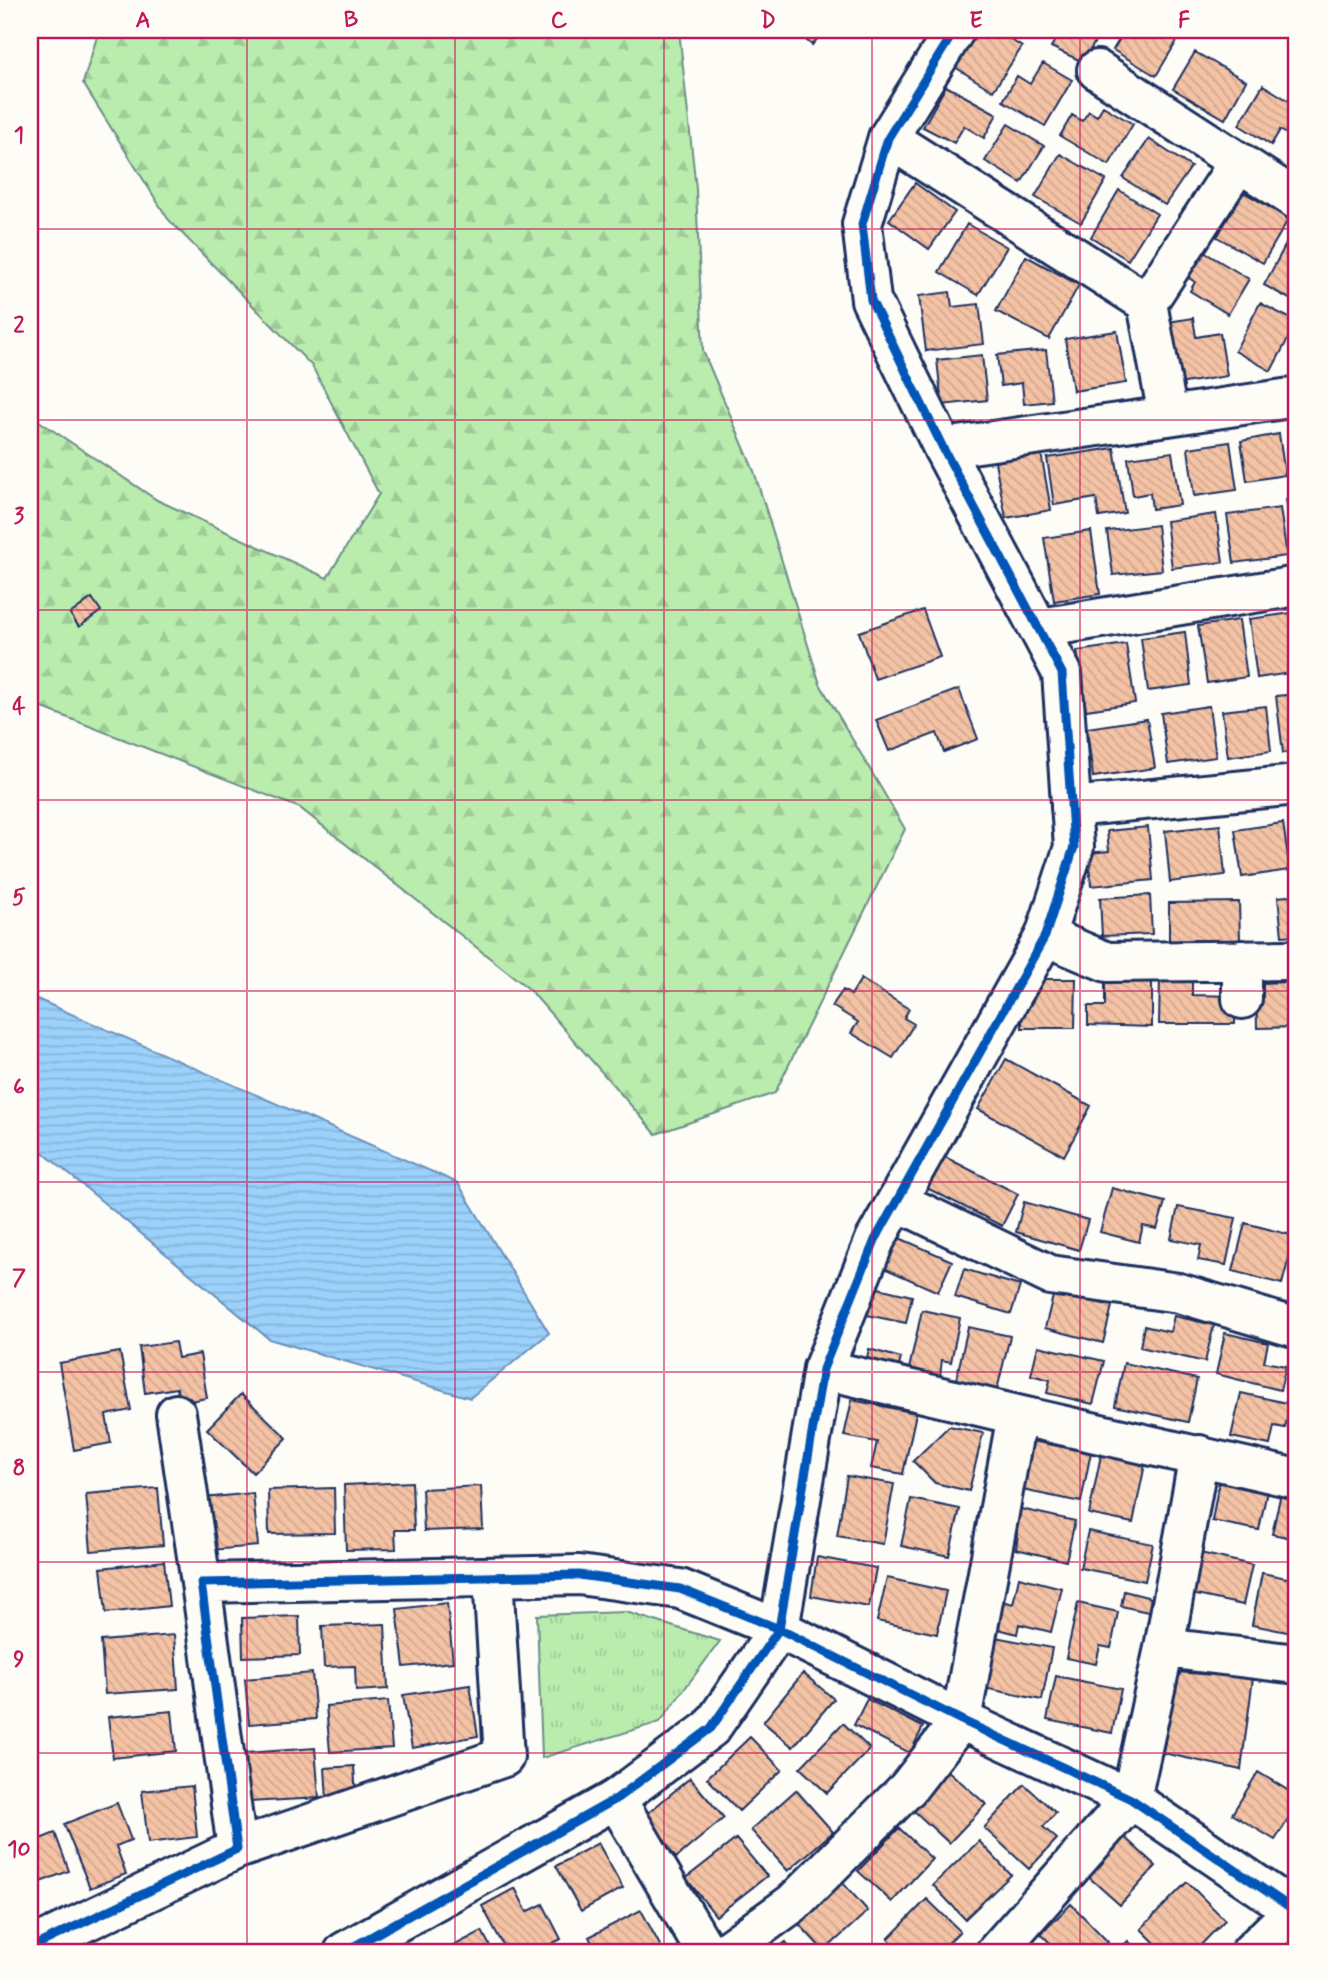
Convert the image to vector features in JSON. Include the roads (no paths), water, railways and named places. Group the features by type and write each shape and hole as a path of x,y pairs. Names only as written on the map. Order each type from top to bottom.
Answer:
{"street":[{"path":"344,1952 616,1799 711,1728 779,1629 823,1369 875,1240 1045,936 1074,847 1062,673 943,448 872,300 862,224 888,138 955,30"},
{"path":"1097,70 1297,200"},
{"path":"888,138 1147,303"},
{"path":"1168,416 1147,303 1239,162"},
{"path":"943,448 1297,397"},
{"path":"1040,628 1297,586"},
{"path":"1071,807 1297,785"},
{"path":"1045,936 1107,962 1293,960"},
{"path":"1242,960 1242,999"},
{"path":"897,1201 1050,1275 1179,1293 1297,1328"},
{"path":"823,1369 1297,1479"},
{"path":"176,1414 237,1849"},
{"path":"725,1952 793,1903 908,1788 961,1720 1017,1415"},
{"path":"996,1952 1131,1799 1164,1648 1199,1455"},
{"path":"201,1583 579,1575 680,1589 779,1629 961,1720 1131,1799 1297,1910 1251,1952"},
{"path":"30,1948 237,1849 504,1757 493,1577"},
{"path":"1164,1648 1297,1664"},
{"path":"616,1799 706,1952"}],"water":[{"path":"30,996 458,1183 549,1333 470,1398 269,1339 41,1151 30,1151"}]}
